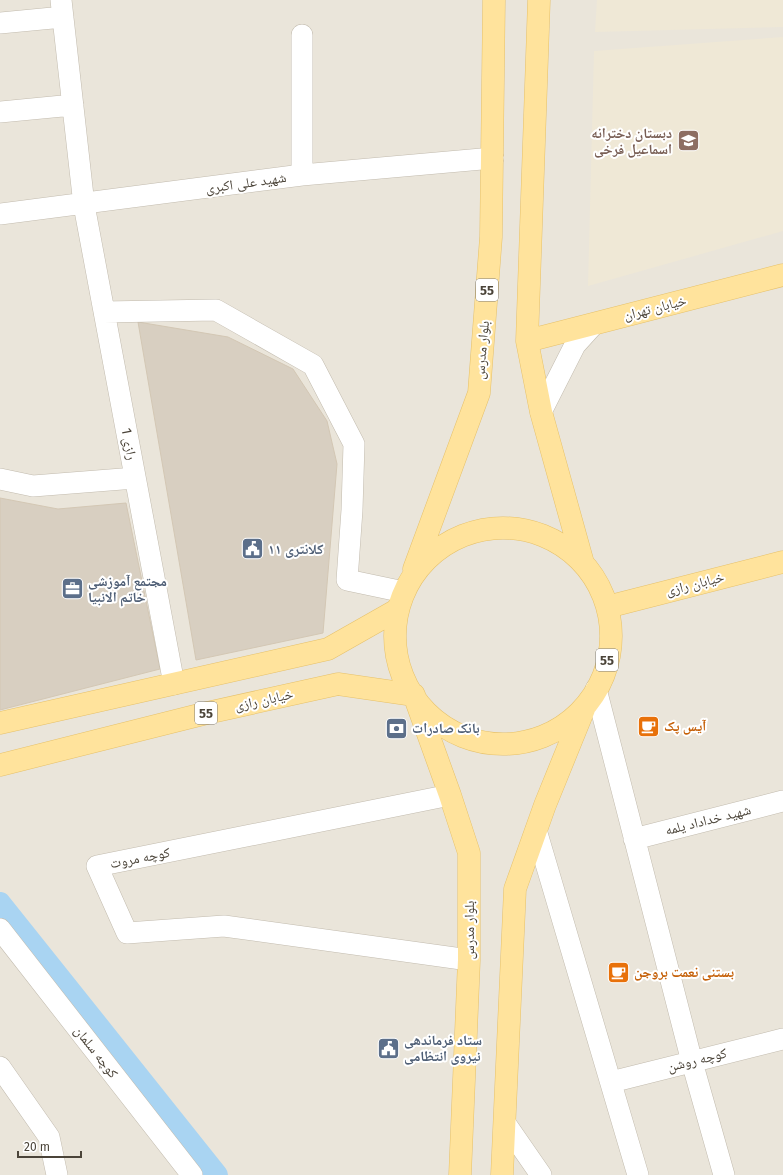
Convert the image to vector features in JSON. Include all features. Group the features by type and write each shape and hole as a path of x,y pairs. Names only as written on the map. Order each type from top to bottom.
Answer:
{"main road":[{"name":"بلوار مدرس","path":"414,569 479,393 491,236 494,158 494,0"},
{"name":"55","path":"539,0 527,341 534,386 583,563"},
{"name":"خیابان تهران","path":"527,341 783,275"},
{"name":"55","path":"499,527 530,531 559,543 583,563 597,584 607,607 611,642 603,677 590,698 558,729 527,742 492,744 459,736 430,718 414,695 394,652 400,602 414,569 468,532 499,527"},
{"name":"خیابان رازی","path":"607,607 783,562"},
{"path":"0,724 328,648 400,602"},
{"name":"خیابان رازی","path":"0,765 207,713 338,684 414,695"},
{"name":"بلوار مدرس","path":"414,695 469,853 469,960 460,1175"},
{"path":"502,1175 515,889 536,830 590,698"}],"street":[{"path":"0,24 62,9"},
{"name":"رازی 1","path":"62,9 84,205 174,684"},
{"path":"302,35 302,176"},
{"path":"0,112 73,105"},
{"name":"شهید علی اکبری","path":"0,214 84,205 302,176 494,158"},
{"path":"104,312 216,310 313,365 354,444 352,510 347,580 400,602"},
{"path":"541,412 575,346 594,324"},
{"path":"0,479 32,486 135,478"},
{"path":"590,698 634,839 692,1062 724,1175"},
{"name":"کوچه مروت","path":"450,795 97,866 127,933 224,926 469,960"},
{"name":"شهید خداداد یلمه","path":"634,839 783,801"},
{"path":"536,830 638,1175"},
{"name":"کوچه سلمان","path":"0,929 192,1175"},
{"name":"کوچه روشن","path":"611,1082 783,1039"},
{"path":"0,1067 49,1137 58,1175"},
{"path":"505,1123 541,1175"}],"shaded area":[{"path":"0,0 783,0 783,1175 0,1175"},
{"path":"597,0 783,0 783,27 595,32"},
{"name":"دبستان دخترانه اسماعیل فرخی","path":"783,37 783,231 588,286 594,51"}],"building":[{"name":"کلانتری ۱۱","path":"138,322 228,337 293,369 327,421 337,464 323,633 196,660"},
{"name":"مجتمع آموزشی خاتم الانبیا","path":"0,498 58,509 126,503 160,669 0,710"}],"waterway":[{"path":"0,903 217,1175"}],"place":[{"name":"دبستان دخترانه اسماعیل فرخی","path":"688,141"},
{"name":"کلانتری ۱۱","path":"253,549"},
{"name":"مجتمع آموزشی خاتم الانبیا","path":"72,589"},
{"name":"آیس پک","path":"648,726"},
{"name":"بانک صادرات","path":"396,728"},
{"name":"بستنی نعمت بروجن","path":"619,972"},
{"name":"ستاد فرماندهی نیروی انتظامی","path":"389,1048"}]}
